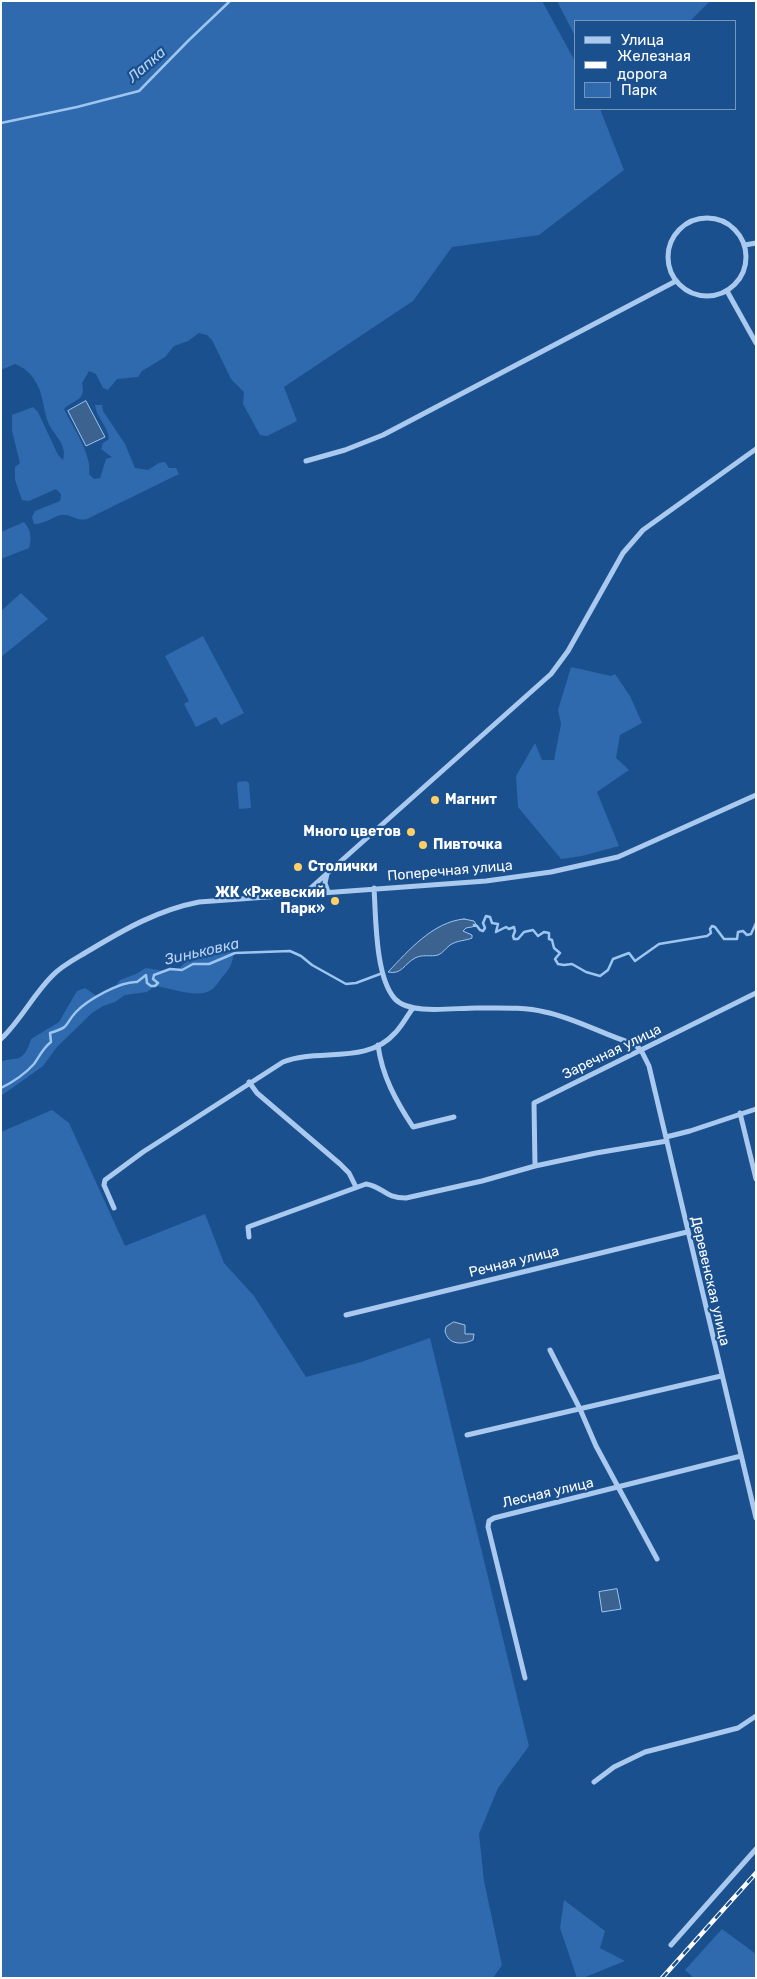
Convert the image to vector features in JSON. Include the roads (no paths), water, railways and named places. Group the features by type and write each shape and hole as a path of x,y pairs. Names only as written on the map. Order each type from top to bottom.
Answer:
{"street":[{"path":"710,218 725,222 738,232 745,245 746,263 740,280 727,291 711,296 694,294 680,286 670,269 668,256 671,241 681,228 694,220 710,218"},
{"path":"745,245 756,243"},
{"path":"306,461 345,450 383,435 676,281"},
{"path":"727,291 756,343"},
{"path":"304,894 551,674 568,652 623,553 643,530 756,449"},
{"name":"Поперечная улица","path":"1,1039 23,1014 53,974 66,964 145,918 183,905 199,902 374,888 486,881 534,875 618,857 756,795"},
{"path":"327,873 326,883 328,892"},
{"path":"374,888 382,970 394,998 402,1004 413,1008 480,1008 544,1012 634,1044 641,1050"},
{"name":"Заречная улица","path":"535,1166 534,1103 756,993"},
{"path":"114,1208 104,1185 105,1180 142,1152 283,1062 297,1056 347,1054 378,1045 395,1034 413,1008"},
{"path":"378,1045 380,1060 387,1081 398,1104 413,1127 454,1117"},
{"name":"Деревенская улица","path":"641,1050 649,1066 756,1518"},
{"path":"249,1082 257,1093 340,1164 356,1187"},
{"path":"249,1237 248,1227 366,1184 375,1185 394,1198 406,1198 482,1181 535,1166 666,1139 756,1109"},
{"path":"740,1113 756,1180"},
{"name":"Речная улица","path":"346,1315 687,1232"},
{"path":"550,1350 580,1409 596,1446 657,1559"},
{"path":"467,1435 722,1376"},
{"name":"Лесная улица","path":"525,1678 488,1527 489,1521 494,1518 741,1456"},
{"path":"594,1782 614,1767 645,1752 738,1728 756,1716"},
{"path":"671,1945 756,1850"}],"waterway":[{"name":"Лапка","path":"1,123 77,107 139,91 230,1"},
{"name":"Зиньковка","path":"474,925 483,931 485,928 483,923 486,916 490,917 492,923 498,924 496,932 506,927 509,929 514,927 514,939 518,939 524,932 533,930 538,936 544,932 549,933 549,939 552,940 554,948 560,953 555,959 558,964 572,964 586,972 600,976 608,970 613,959 629,953 635,961 659,944 707,936 711,933 710,929 712,926 715,927 724,939 737,939 738,932 743,931 747,935 751,934 756,923"},
{"name":"Зиньковка","path":"1,1088 19,1078 34,1064 51,1042 50,1033 64,1027 81,1007 105,992 122,985 137,982 146,975 147,983 155,986 158,983 153,979 154,975 170,969 182,970 193,964 209,964 235,953 290,951 346,984 356,983 380,974"}],"railway":[{"path":"662,1978 756,1873"}],"place":[{"name":"Магнит","path":"435,800"},
{"name":"Много цветов","path":"411,832"},
{"name":"Пивточка","path":"423,845"},
{"name":"Столички","path":"298,867"},
{"name":"ЖК «Ржевский Парк»","path":"335,901"}]}
